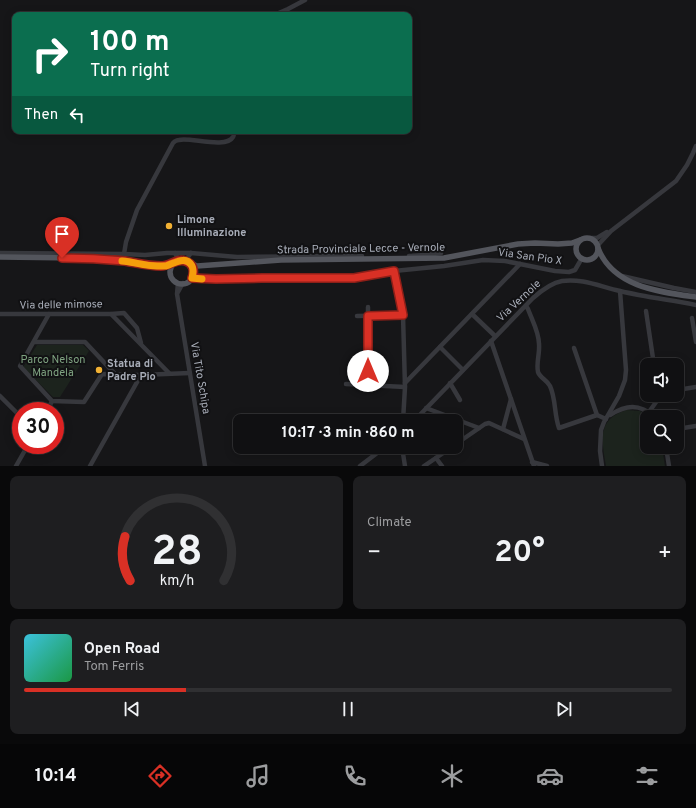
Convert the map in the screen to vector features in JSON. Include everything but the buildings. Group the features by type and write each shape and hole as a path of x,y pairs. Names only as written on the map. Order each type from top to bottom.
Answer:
{"main road":[{"name":"Strada Provinciale Lecce - Vernole","path":"0,257 77,258 126,261 154,266 164,266 184,260 197,266 281,260 444,258 518,244 572,243 590,238"},
{"path":"590,238 594,240 601,255 609,266"},
{"path":"580,240 577,245 577,251 582,258 600,260 625,280 646,288 696,298"},
{"name":"Strada Provinciale Lecce - Vernole","path":"558,244 577,251"},
{"path":"591,259 596,254 598,246"},
{"path":"170,274 171,268 176,262"},
{"path":"188,262 193,269 192,276"},
{"name":"Strada Provinciale Lecce - Vernole","path":"154,266 170,274 172,278 181,283 189,280 192,276 210,265"}],"street":[{"path":"281,12 305,0"},
{"path":"124,254 126,242 137,210 172,144 179,140 226,142 230,141 233,134"},
{"path":"590,238 597,238 611,231 676,181 687,165 696,146"},
{"path":"598,246 611,231"},
{"path":"0,253 145,255 191,253 237,257 388,257 441,253"},
{"path":"176,253 176,262"},
{"path":"188,262 188,257 191,253"},
{"name":"Via San Pio X","path":"192,276 216,279 354,278 394,271 483,260 505,261 555,271 569,272 575,270 582,258"},
{"path":"346,384 405,385 520,264"},
{"path":"394,271 403,315 405,385 403,414"},
{"path":"620,275 696,292"},
{"name":"Via Vernole","path":"420,414 495,336 544,289 555,283 562,281 581,282 696,305"},
{"name":"Via Tito Schipa","path":"181,283 177,294 206,466"},
{"path":"602,466 600,441 602,430 625,380 626,370 620,291"},
{"path":"526,306 540,346 537,366 538,372 549,384 559,428 597,415 607,418 621,409 631,406 646,410"},
{"path":"368,307 368,385"},
{"path":"646,310 653,358"},
{"name":"Via delle mimose","path":"0,314 111,314 169,373"},
{"path":"49,314 20,366 52,401 84,402 102,374 190,373"},
{"path":"111,314 124,314 137,328 141,344"},
{"path":"472,314 495,336"},
{"path":"357,316 403,315"},
{"path":"692,318 696,342"},
{"path":"491,341 533,464 547,466"},
{"path":"34,342 85,342 115,374"},
{"path":"440,347 463,370"},
{"path":"574,348 597,415"},
{"path":"90,466 140,374"},
{"path":"450,383 460,400"},
{"path":"684,389 696,387"},
{"path":"0,396 12,409"},
{"path":"503,429 511,399"},
{"path":"426,408 479,428"},
{"path":"463,439 485,424 489,423 524,439"},
{"path":"684,428 696,426"},
{"path":"16,466 23,454"},
{"path":"360,466 376,454"},
{"path":"403,454 406,466"},
{"path":"424,466 442,454"},
{"path":"667,454 669,466"},
{"path":"436,458 442,466"}],"green space":[{"name":"Parco Nelson Mandela","path":"37,345 83,345 89,351 60,397 53,397 23,367"},
{"path":"627,410 640,411 640,454 663,454 665,466 606,466 603,448 603,432 610,419"}],"slow traffic":[{"path":"122,261 164,266 184,260 192,266 192,278 202,279"}],"place":[{"name":"Limone Illuminazione","path":"169,226"},
{"name":"Statua di Padre Pio","path":"99,370"}],"route":[{"path":"62,258 126,261 154,266 164,266 184,260 192,266 192,278 216,279 354,278 394,271 403,315 368,316 368,371"}]}
